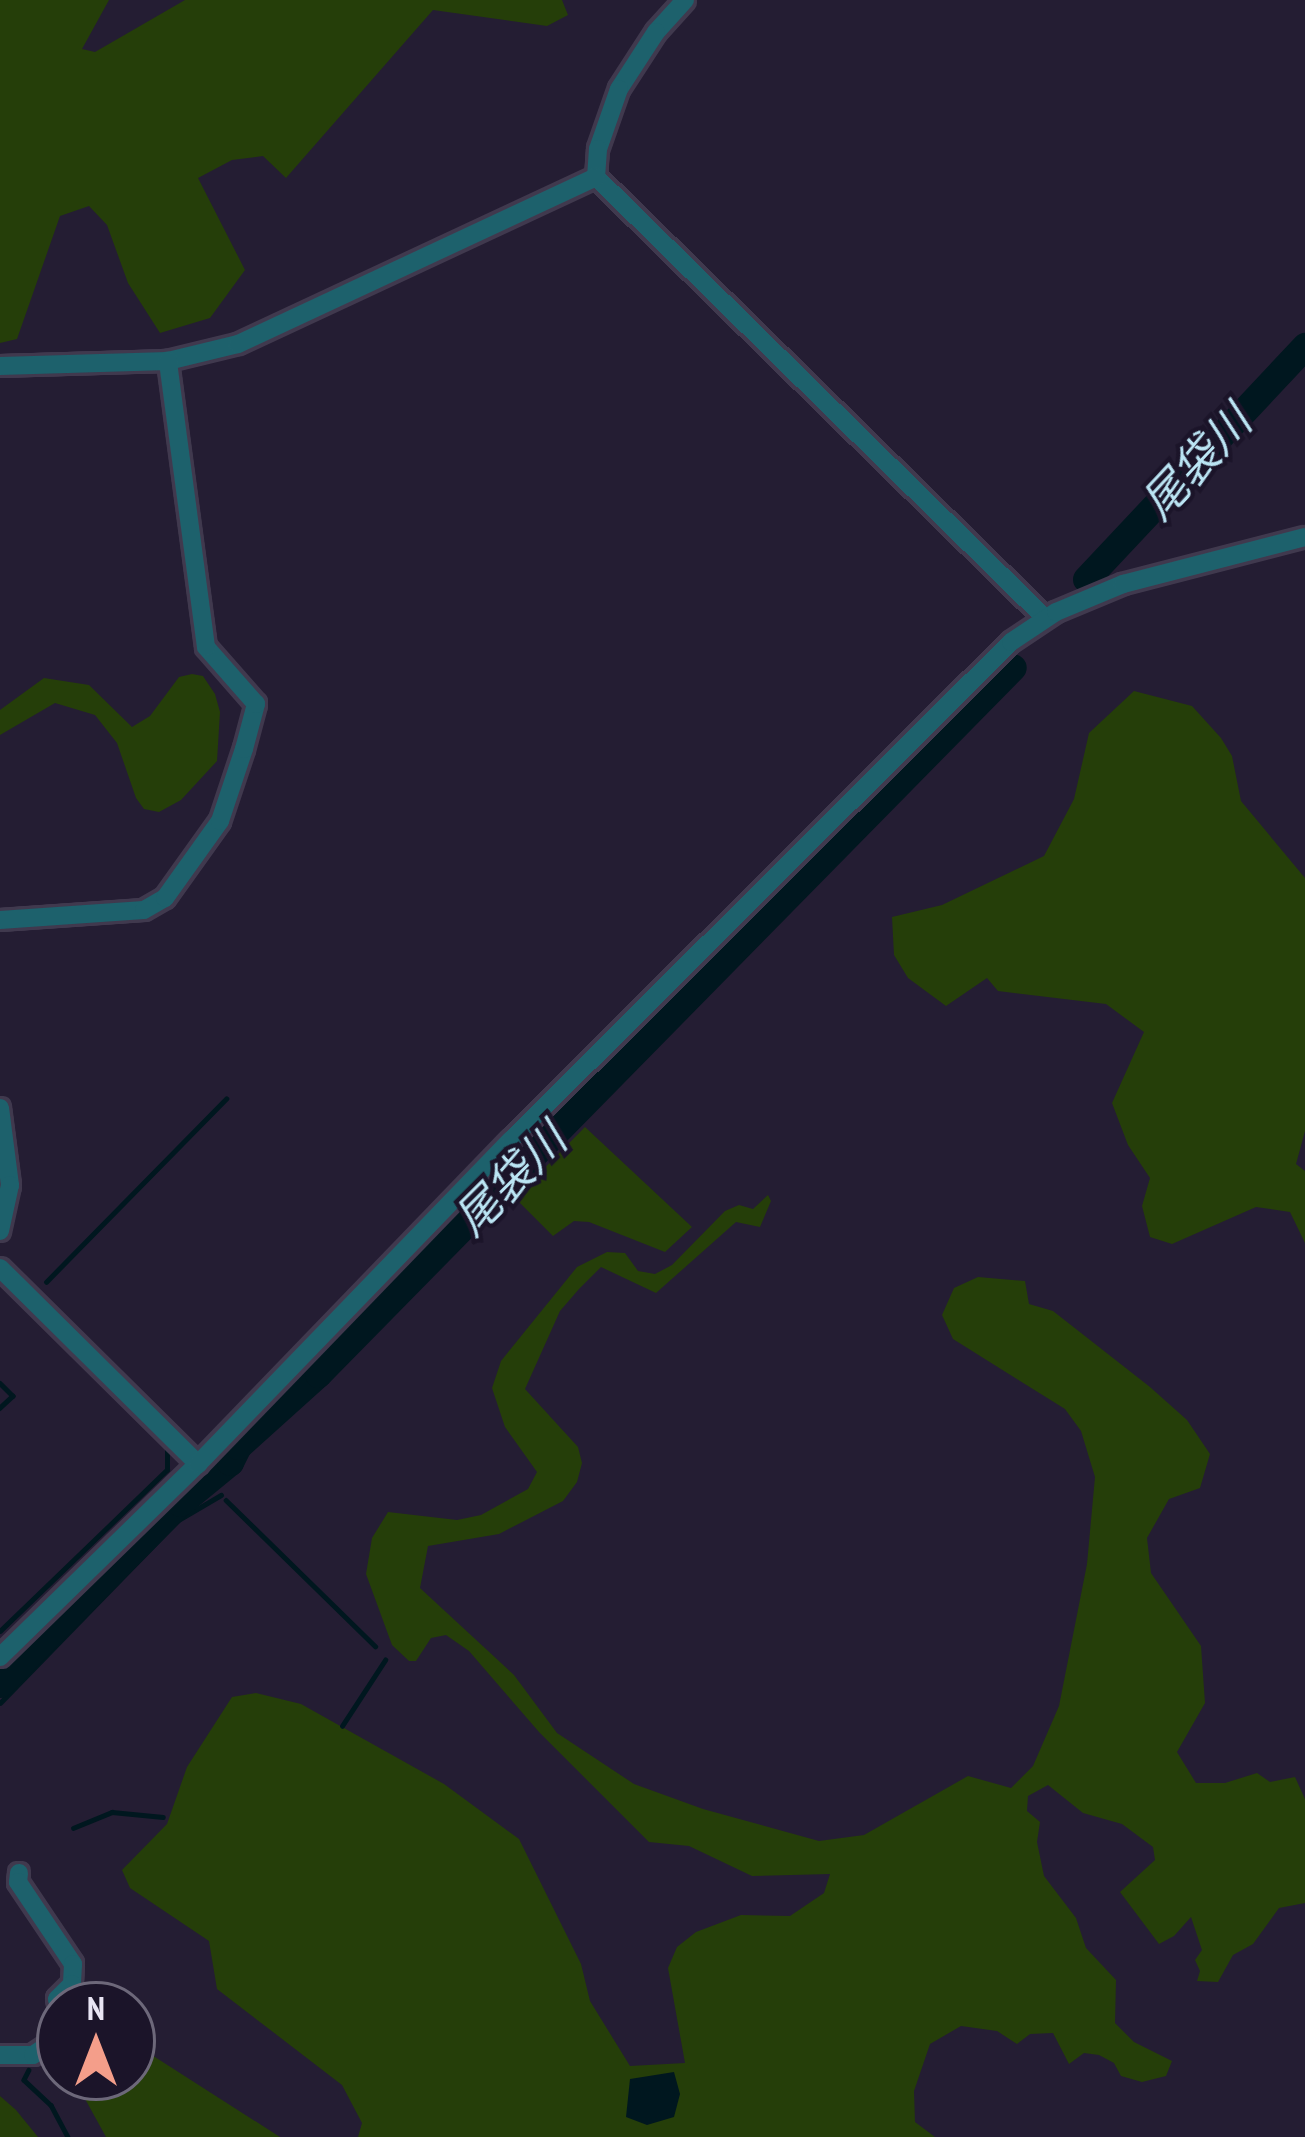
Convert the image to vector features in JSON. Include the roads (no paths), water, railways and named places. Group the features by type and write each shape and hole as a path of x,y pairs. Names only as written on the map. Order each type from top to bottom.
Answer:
{"street":[{"path":"685,0 656,32 619,89 598,149 596,177 1045,618"},
{"path":"0,367 168,361 238,344 596,177"},
{"path":"0,920 144,910 165,898 220,821 244,749 256,704 206,647 168,361"},
{"path":"0,1657 198,1465 512,1140 1012,642 1045,618 1123,584 1305,537"},
{"path":"0,1108 10,1185 0,1231"},
{"path":"0,1268 198,1465"},
{"path":"19,1873 18,1882 73,1964 72,1981"},
{"path":"0,2055 36,2052"}],"water":[{"path":"674,2072 680,2094 674,2117 647,2125 626,2117 630,2079"}],"waterway":[{"name":"尾袋川","path":"1086,579 1305,346"},
{"name":"尾袋川","path":"0,1684 180,1503 230,1462 238,1446 318,1374 1013,667"},
{"path":"46,1282 226,1099"},
{"path":"0,1383 13,1396 0,1408"},
{"path":"0,1631 167,1470 167,1444"},
{"name":"尾袋川","path":"204,1479 212,1487"},
{"path":"0,1703 177,1521 221,1495"},
{"path":"226,1500 375,1646"},
{"path":"342,1726 385,1660"},
{"path":"73,1828 112,1812 163,1817"},
{"path":"29,2070 24,2080 51,2105 68,2137"}]}
